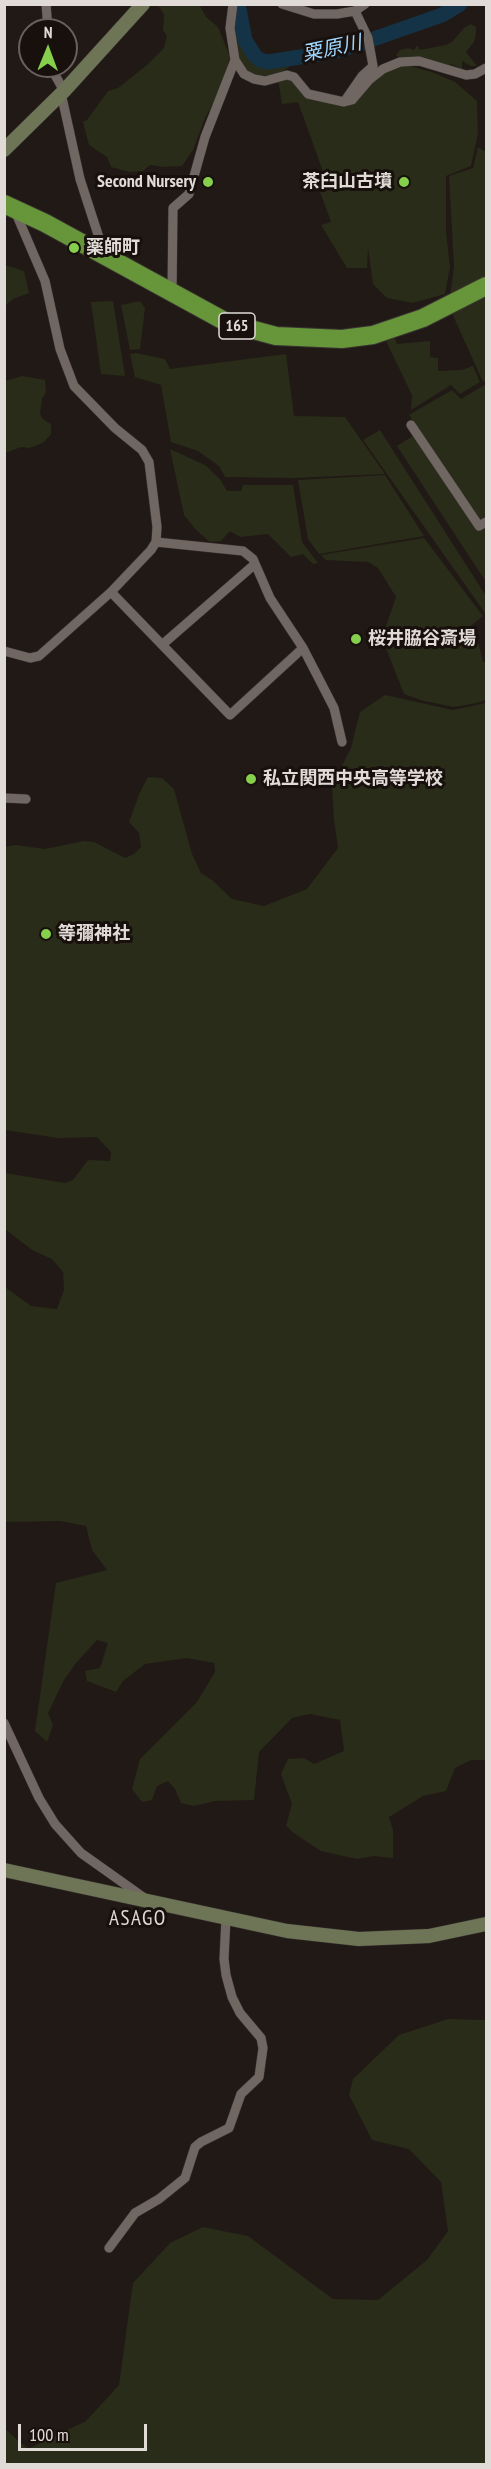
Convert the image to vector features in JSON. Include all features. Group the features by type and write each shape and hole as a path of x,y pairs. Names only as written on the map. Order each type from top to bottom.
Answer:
{"highway":[{"name":"165","path":"9,206 105,255 228,323 254,331 298,339 342,339 381,333 408,324 486,286"}],"street":[{"path":"4,150 63,92 143,4"},
{"path":"233,4 230,28 235,60 244,74 265,81 287,75 294,77 308,94 344,102 352,100 369,80 383,69 399,62 419,61 466,75 475,74 486,68"},
{"path":"282,4 314,14 355,11 365,4"},
{"path":"344,102 362,76 373,66 369,42 355,11"},
{"path":"172,292 173,208 189,194 205,137 235,60"},
{"path":"56,78 63,92 81,179 105,255"},
{"path":"4,651 30,658 39,656 111,592 156,542 149,462 142,450 115,428 74,386 60,349 45,281 9,206"},
{"path":"411,424 479,526 486,522"},
{"path":"156,542 243,551 255,564 270,598 303,648 334,708 342,742"},
{"path":"163,645 255,564"},
{"path":"111,592 230,715 303,648"},
{"path":"4,798 26,799"},
{"path":"4,1723 39,1798 55,1824 81,1853 146,1900"},
{"path":"4,1870 287,1931 359,1939 429,1936 486,1924"},
{"path":"109,2248 135,2213 159,2199 185,2178 195,2147 229,2128 241,2094 259,2077 263,2048 261,2038 240,2013 232,1997 226,1975 224,1959 226,1918"}],"green space":[{"path":"158,5 200,6 206,17 218,27 230,57 223,86 205,118 193,150 182,166 150,165 143,171 129,172 111,167 107,157 89,145 83,122 87,120 108,91 118,88 164,48 167,36 163,30 164,15"},
{"path":"236,10 246,48 253,58 263,63 286,62 289,67 280,73 266,76 247,74 238,61 232,28"},
{"path":"471,24 476,27 476,34 474,42 466,52 477,66 471,66 462,61 462,69 451,64 449,69 401,59 396,55 400,50 408,48 414,50 417,45 420,50 446,45"},
{"path":"380,65 409,66 432,72 455,82 477,101 478,133 471,166 446,176 446,232 450,267 445,294 413,303 387,298 373,284 368,248 367,268 347,268 321,225 331,222 316,181 325,177 298,102 282,104 278,79 289,78 299,86 345,104 355,80"},
{"path":"478,147 486,152 486,278 450,296 454,267 449,176 473,168"},
{"path":"5,265 24,271 29,293 13,299 5,306"},
{"path":"486,294 486,380 483,382 451,311"},
{"path":"113,301 125,376 101,374 91,302"},
{"path":"140,301 145,308 140,349 130,350 121,305"},
{"path":"394,336 397,344 430,341 430,357 438,358 438,371 462,370 473,366 480,382 460,394 451,385 411,410 412,395 385,339"},
{"path":"136,353 165,359 170,369 286,354 294,416 345,417 385,474 294,478 225,477 219,466 198,451 171,442 161,385 135,377 130,354"},
{"path":"22,376 45,380 46,392 42,399 40,414 51,424 51,434 43,443 8,452 4,451 5,381"},
{"path":"486,384 486,517 481,520 486,524 486,582 397,446 416,434 461,492 409,415 452,390 461,399"},
{"path":"380,430 486,596 485,613 363,440"},
{"path":"170,449 205,465 220,479 227,491 241,491 243,485 293,485 302,542 318,563 313,564 303,554 291,557 268,534 240,537 230,531 221,541 210,542 184,515"},
{"path":"385,475 424,536 319,554 308,539 298,480"},
{"path":"424,538 483,616 467,629 479,645 483,662 486,662 486,700 454,707 404,694 382,638 396,597 378,568 368,562 326,560 321,555"},
{"path":"385,695 453,710 486,703 486,1760 471,1760 455,1768 446,1791 423,1796 389,1817 393,1830 393,1858 373,1856 357,1859 321,1851 286,1826 292,1804 281,1774 288,1759 304,1758 314,1764 344,1751 340,1720 310,1714 292,1718 259,1752 254,1800 215,1801 194,1806 181,1803 175,1789 168,1781 157,1786 152,1800 142,1802 132,1789 140,1759 197,1702 215,1672 214,1663 187,1658 145,1664 123,1681 116,1692 87,1681 85,1671 100,1668 108,1643 97,1640 64,1680 48,1713 53,1725 47,1742 35,1731 56,1583 107,1570 92,1550 86,1526 60,1521 5,1522 5,1287 31,1306 57,1309 64,1290 63,1272 52,1259 32,1250 5,1229 5,1173 65,1183 73,1180 88,1160 110,1161 111,1152 97,1137 58,1138 5,1130 4,847 16,845 45,849 84,841 94,842 125,858 134,854 141,847 139,833 129,822 140,792 148,777 162,778 174,789 192,854 201,873 232,899 264,906 307,889 338,848 332,786 351,748 360,712"},
{"path":"448,2019 486,2020 486,2464 5,2464 5,2429 28,2449 86,2421 119,2385 133,2283 170,2243 203,2227 248,2236 333,2299 378,2300 427,2260 448,2231 441,2182 409,2149 372,2140 349,2095 353,2079 399,2035"}],"waterway":[{"name":"粟原川","path":"238,4 245,40 255,56 268,62 332,52 362,43 442,15 460,4"}],"place":[{"name":"Second Nursery","path":"208,182"},
{"name":"茶臼山古墳","path":"404,182"},
{"name":"薬師町","path":"74,248"},
{"name":"桜井脇谷斎場","path":"356,639"},
{"name":"私立関西中央高等学校","path":"251,779"},
{"name":"等彌神社","path":"46,934"}],"district":[{"name":"ASAGO","path":"138,1919"}]}
